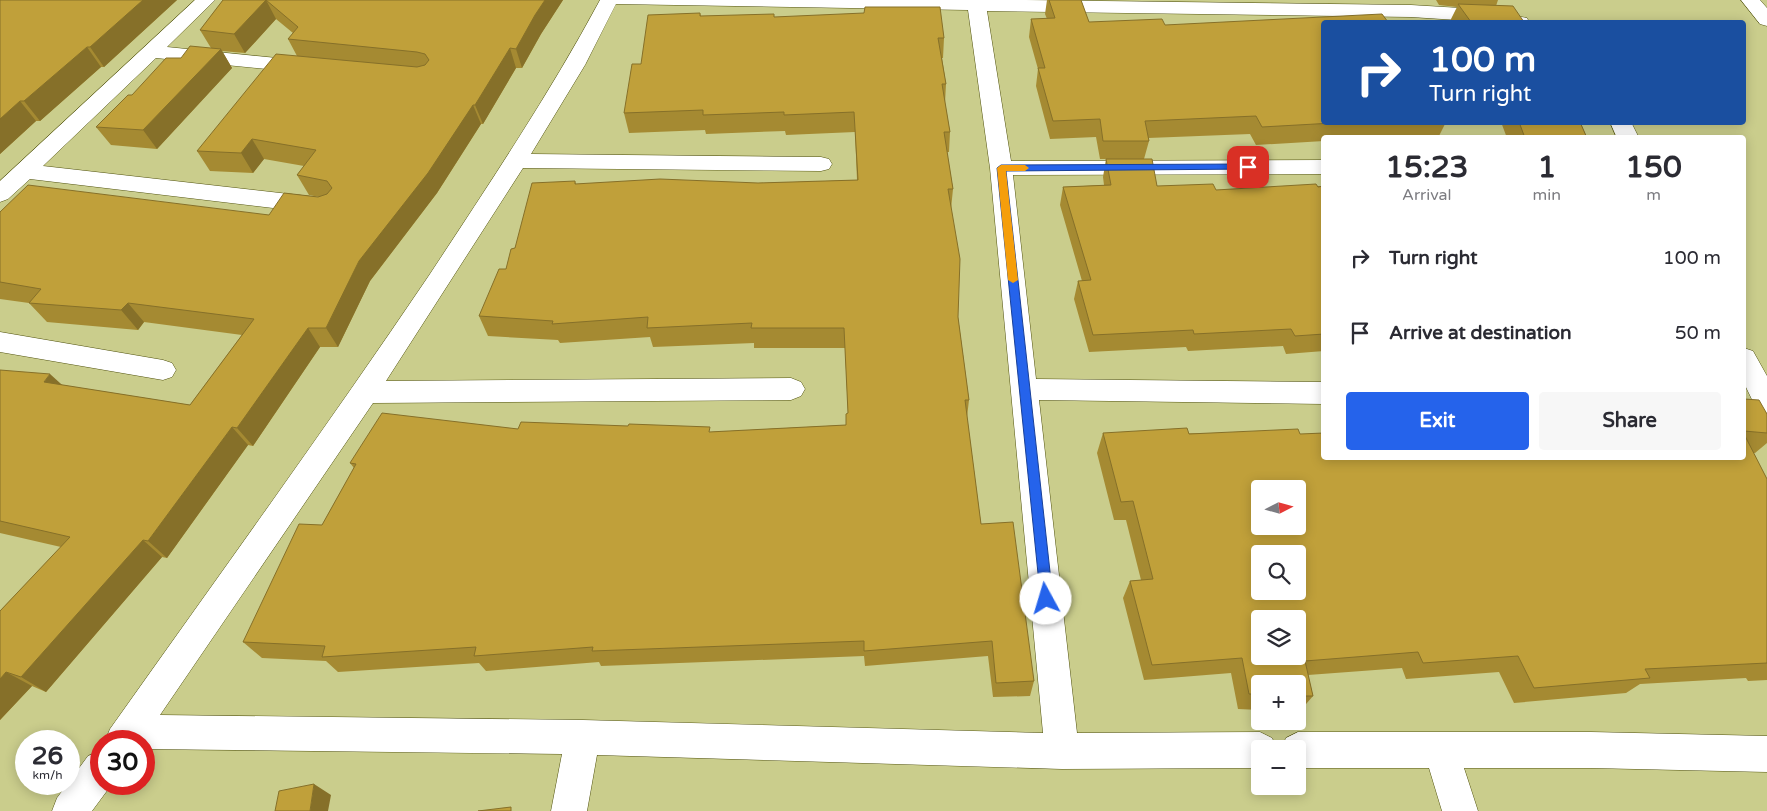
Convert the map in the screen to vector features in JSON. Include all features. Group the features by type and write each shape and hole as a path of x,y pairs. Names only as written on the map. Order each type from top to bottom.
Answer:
{"street":[{"path":"0,194 206,0"},
{"path":"131,730 364,392 516,162 575,65 609,0"},
{"path":"621,0 1411,11 1477,15 1508,20"},
{"path":"1750,0 1767,20"},
{"path":"977,4 1001,168 1062,751"},
{"path":"152,52 328,69"},
{"path":"516,162 821,164"},
{"path":"1001,168 1321,167"},
{"path":"25,171 329,207"},
{"path":"0,342 163,370"},
{"path":"1746,362 1767,402"},
{"path":"364,392 791,389"},
{"path":"1024,389 1321,393"},
{"path":"155,737 583,737 1062,751 1251,750"},
{"path":"569,811 583,737"},
{"path":"1306,750 1767,754"},
{"path":"1441,750 1460,811"},
{"path":"70,811 90,784"}],"building":[{"path":"0,0 143,0 90,47 87,47 0,119"},
{"path":"223,0 266,0 234,34 200,30"},
{"path":"266,0 545,0 516,49 510,48 475,105 473,105 428,173 359,261 326,328 308,328 237,428 232,427 148,541 143,540 21,677 6,672 0,679 0,611 70,537 0,521 0,370 50,374 44,382 190,405 254,319 128,303 121,310 29,303 41,289 0,282 0,212 28,185 269,215 284,193 318,197 327,194 332,188 327,181 297,175 316,150 252,139 241,153 197,151 276,54 417,67 425,65 429,60 425,54 417,52 288,39 298,27"},
{"path":"1049,0 1081,0 1089,22 1162,19 1165,25 1382,14 1386,20 1321,20 1321,124 1262,127 1256,116 1145,121 1149,141 1103,141 1100,119 1053,121 1038,68 1045,68 1031,19 1055,18"},
{"path":"1458,4 1513,6 1523,20 1470,20"},
{"path":"865,7 940,7 944,38 938,38 946,84 942,84 950,132 944,132 953,189 948,189 960,259 958,317 969,400 965,400 981,524 1013,522 1034,681 996,683 992,641 864,651 864,641 592,651 593,647 474,656 476,647 322,657 325,646 243,642 299,524 322,525 356,464 350,463 382,413 518,429 521,422 710,427 709,432 846,425 846,414 848,413 844,328 751,328 752,323 647,328 648,317 552,324 553,321 479,316 499,269 506,269 511,249 515,248 532,183 575,181 575,184 660,179 758,183 858,180 854,112 784,115 784,112 703,115 703,110 624,113 632,64 641,64 648,15 700,13 700,16 774,14 774,17 864,13"},
{"path":"190,46 221,49 143,130 96,127 128,95 132,95 166,58 181,58"},
{"path":"1520,125 1581,125 1586,135 1524,135"},
{"path":"1106,159 1152,159 1157,186 1213,184 1216,190 1316,184 1318,187 1321,186 1321,334 1295,336 1291,329 1194,334 1193,330 1093,335 1078,281 1091,280 1063,187 1111,185"},
{"path":"1746,399 1759,400 1767,414 1767,433 1746,431"},
{"path":"1187,428 1189,434 1298,429 1300,434 1321,433 1321,460 1746,460 1746,438 1767,479 1767,663 1645,669 1650,678 1534,688 1518,656 1423,663 1418,652 1306,661 1306,610 1251,610 1251,665 1306,665 1313,696 1306,696 1306,675 1251,675 1251,694 1249,694 1242,658 1152,665 1130,581 1153,579 1133,501 1121,502 1103,433"},
{"path":"314,784 310,811 275,811 279,791"},
{"path":"511,807 511,811 478,811"}],"slow traffic":[{"path":"1013,280 1001,168 1025,168"}],"route":[{"path":"1046,599 1001,168 1248,167"}]}
